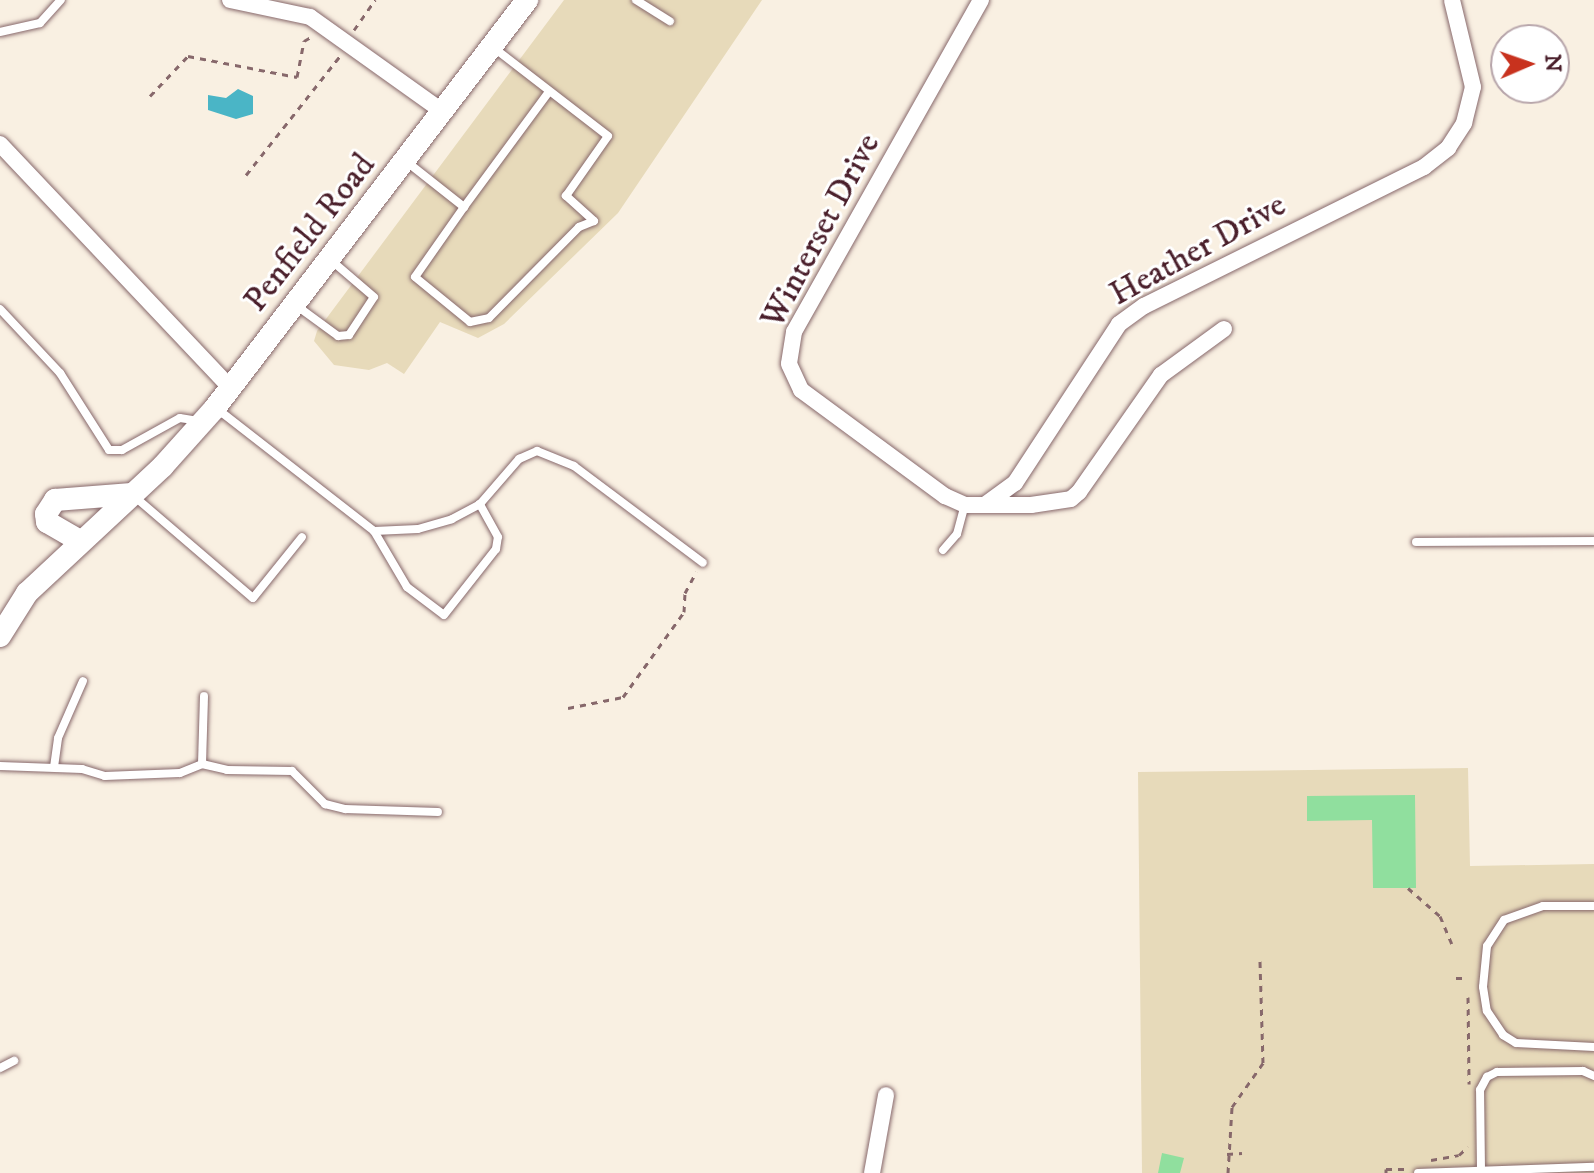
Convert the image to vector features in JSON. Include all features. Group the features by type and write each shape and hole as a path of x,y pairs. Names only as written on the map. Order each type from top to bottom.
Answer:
{"street":[{"path":"230,0 297,13 319,23 443,112"},
{"name":"Penfield Road","path":"0,636 27,593 132,494 209,415 332,261 527,0"},
{"name":"Winterset Drive","path":"971,505 801,390 793,378 789,348 981,0"},
{"name":"Heather Drive","path":"971,505 1003,497 1015,483 1119,324 1144,306 1424,167 1448,148 1464,123 1473,87 1470,58 1452,0"},
{"path":"0,144 231,388"},
{"path":"971,505 1071,499 1103,463 1161,375 1224,329"},
{"path":"80,541 47,522 55,500 132,494"},
{"path":"872,1173 886,1095"}],"lane":[{"path":"0,32 40,23 61,0"},
{"path":"636,0 670,21"},
{"path":"493,46 548,93 608,136 566,196 594,221 579,227 479,324 415,277 548,93"},
{"path":"407,162 464,207"},
{"path":"297,306 338,336 349,335 374,297 332,261"},
{"path":"0,309 60,373 109,450 122,450 180,418 209,415 374,531 407,587 444,615 496,549 498,537 480,504"},
{"path":"374,531 418,529 480,504 519,459 537,451 557,455 703,563"},
{"path":"132,494 253,598 302,537"},
{"path":"943,550 957,534 971,505"},
{"path":"1416,542 1594,541"},
{"path":"54,767 58,738 83,681"},
{"path":"202,764 204,696"},
{"path":"0,766 54,767 105,776 156,776 202,764 227,770 292,771 325,804 345,809 438,812"},
{"path":"1594,906 1543,906 1504,920 1487,946 1483,987 1487,1011 1503,1035 1516,1043 1594,1047"},
{"path":"0,1068 14,1061"},
{"path":"1481,1169 1480,1090 1487,1077 1526,1072 1583,1071 1594,1076"},
{"path":"1418,1173 1594,1167"}],"path":[{"path":"351,33 375,0"},
{"path":"150,96 188,56 297,77 304,41 319,23"},
{"path":"246,175 341,54"},
{"path":"568,708 623,697 684,612 687,585 703,563"},
{"path":"1408,888 1440,916 1452,944"},
{"path":"1228,1173 1232,1107 1263,1063 1260,961"},
{"path":"1456,978 1466,978"},
{"path":"1468,997 1469,1086"},
{"path":"1227,1154 1242,1153"},
{"path":"1386,1173 1386,1169 1401,1169"}],"shaded area":[{"path":"564,0 762,0 618,213 504,324 478,338 440,322 404,374 387,363 369,370 334,365 314,341 317,331"},
{"path":"1468,768 1470,866 1594,864 1594,1173 1142,1173 1138,772"}],"green space":[{"path":"1415,795 1416,888 1373,888 1372,820 1307,821 1307,796"},
{"path":"1162,1153 1184,1158 1180,1173 1158,1173"}],"water":[{"path":"238,89 253,96 253,114 236,119 208,110 208,95 226,98"}]}
